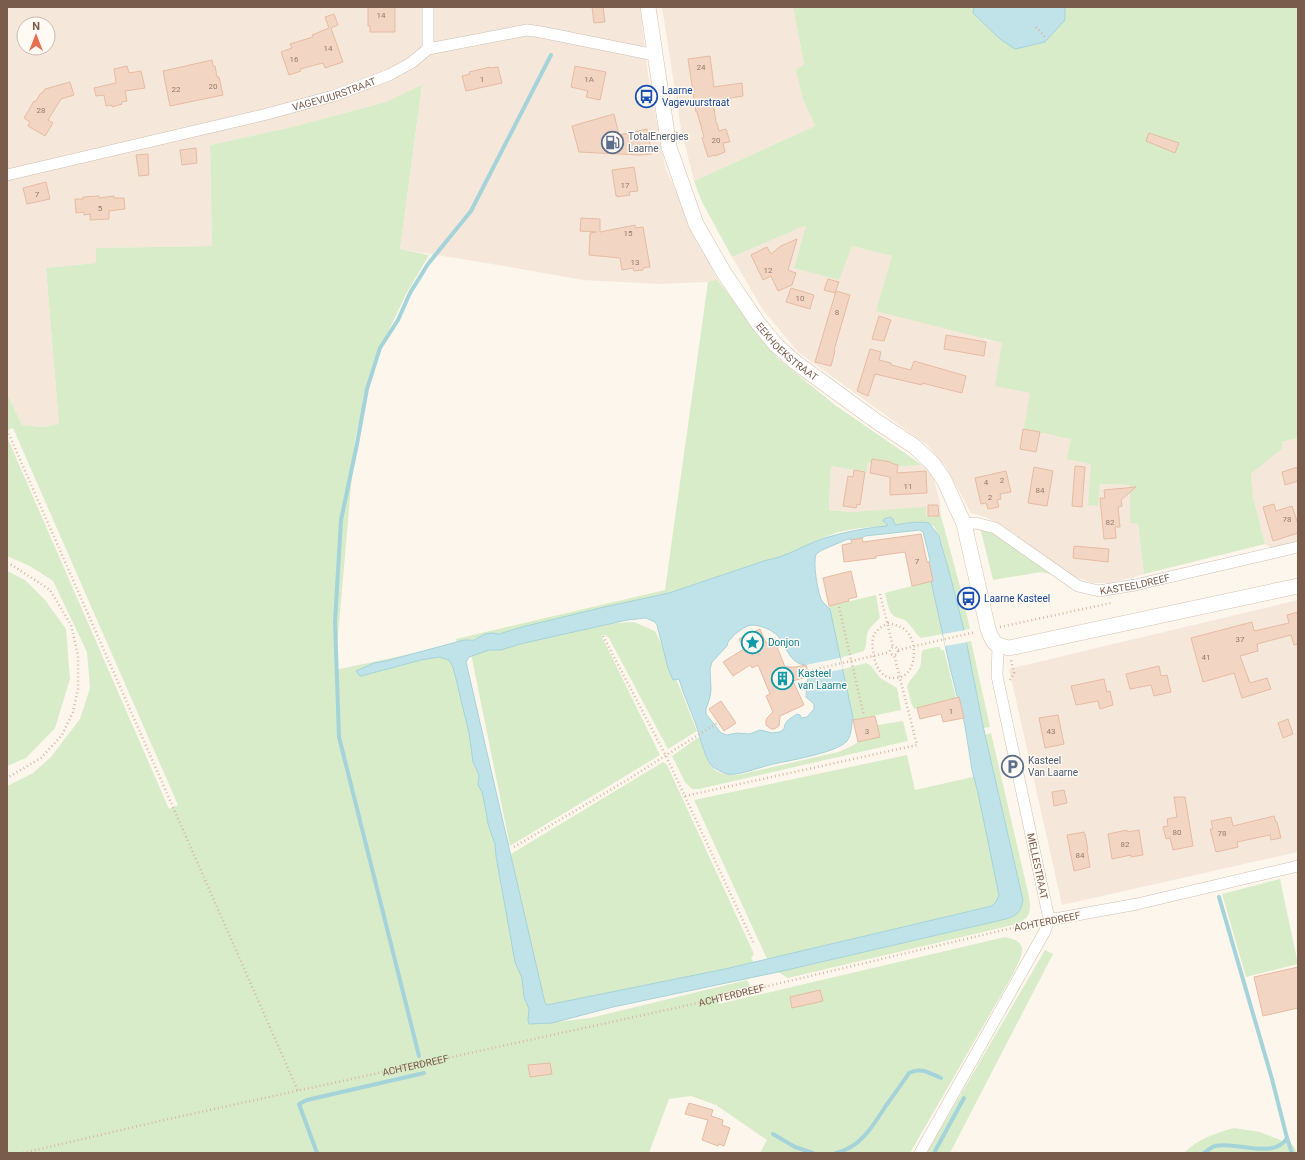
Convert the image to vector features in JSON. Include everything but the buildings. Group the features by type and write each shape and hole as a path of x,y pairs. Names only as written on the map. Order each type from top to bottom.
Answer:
{"street":[{"path":"428,7 428,49"},
{"name":"EEKHOEKSTRAAT","path":"648,7 669,148 696,224 724,273 758,323 776,345 795,362 876,421 914,446 933,464 944,480 964,524 988,629 993,641 998,646"},
{"name":"VAGEVUURSTRAAT","path":"7,174 267,114 332,96 389,75 411,63 428,49 527,30 655,55"},
{"name":"KASTEELDREEF","path":"964,524 976,523 995,528 1078,586 1099,591 1135,585 1298,547"},
{"path":"998,646 1009,648 1298,586"},
{"name":"MELLESTRAAT","path":"998,646 997,676 1049,919"},
{"name":"ACHTERDREEF","path":"1049,919 1136,904 1298,866"},
{"path":"920,1153 1045,932 1049,919"}],"path":[{"path":"1036,27 1047,39"},
{"path":"7,430 298,1091"},
{"path":"7,563 50,590 71,625 78,655 78,689 73,712 62,735 41,758 7,778"},
{"path":"880,594 893,647 891,648 890,652"},
{"path":"839,607 864,716"},
{"path":"888,623 901,626 910,634 913,647 913,664 907,674 900,678 890,678 884,676 878,669 872,641 876,630 888,623"},
{"path":"893,647 897,648 898,650 988,629"},
{"path":"603,636 666,756 754,944"},
{"path":"894,655 898,653 898,650"},
{"path":"685,796 917,745 894,655 890,652 808,671"},
{"path":"514,847 666,756 717,722"},
{"name":"ACHTERDREEF","path":"23,1153 164,1120 680,1007 1049,919"}],"shaded area":[{"path":"7,7 640,7 648,74 665,167 717,279 708,282 659,284 583,280 400,249 422,86 386,102 292,127 210,145 212,246 96,248 96,263 46,268 59,424 44,427 22,425 7,394"},
{"path":"662,7 793,7 804,64 803,99 815,126 694,181 681,129"},
{"path":"806,224 794,268 852,246 892,256 986,340 1003,343 1030,393 1091,464 1098,506 1100,484 1130,485 1130,522 1138,524 1144,574 1111,583 1093,583 1075,577 1003,526 985,517 971,513 946,467 927,445 798,352 763,310 732,257"},
{"path":"1298,438 1298,543 1273,549 1265,544 1253,496 1251,474 1283,448 1282,442"},
{"path":"867,462 889,467 922,465 933,476 940,502 941,516 926,516 926,508 850,512 829,510 831,466 866,472"},
{"path":"1298,600 1298,852 1062,905 1009,669"}],"green space":[{"path":"793,7 1298,7 1298,438 1282,442 1283,448 1251,474 1253,496 1265,544 1144,574 1138,524 1130,523 1130,485 1100,484 1098,506 1088,505 1091,464 1067,459 1071,439 1024,429 1030,393 995,386 1002,343 876,311 892,256 852,246 839,280 794,268 806,225 732,257 702,202 694,181 815,126 803,99 796,70 804,64"},
{"path":"422,85 400,249 429,255 406,294 374,362 355,441 335,670 457,644 546,1023 590,1018 747,980 750,986 716,995 719,1004 1005,937 1019,942 1022,946 1022,951 1013,974 910,1153 760,1153 767,1140 716,1105 691,1096 669,1099 649,1153 7,1153 7,786 33,773 51,757 80,719 90,688 87,652 53,581 30,566 7,556 7,437 169,809 178,805 13,428 7,430 7,394 22,425 44,427 59,424 46,268 96,263 96,248 212,246 210,145 292,127 386,102"},
{"path":"717,279 777,358 835,405 922,465 889,467 867,462 867,472 831,466 829,510 850,512 926,507 926,516 941,516 970,629 964,630 941,540 934,526 925,524 860,528 838,532 820,539 753,572 643,602 468,640 457,644 456,639 665,590 708,282"},
{"path":"980,527 998,533 1060,576 1041,572 993,580"},
{"path":"7,571 25,580 45,600 66,629 70,679 55,728 26,758 7,766"},
{"path":"931,581 943,634 921,638 906,621 892,614 889,609 885,593"},
{"path":"876,595 880,618 868,631 864,651 840,658 829,606"},
{"path":"634,622 655,631 668,658 697,731 668,749 609,638 605,635 601,635 660,755 510,846 471,654 602,624"},
{"path":"971,641 990,727 984,728 966,642"},
{"path":"940,647 941,650 944,650 956,698 914,709 907,686 920,667 923,650"},
{"path":"866,663 871,666 880,678 897,688 901,710 853,720 843,669"},
{"path":"903,721 908,741 699,789 692,789 685,782 672,756 699,737 708,760 715,770 728,775 738,775 838,752 858,742 877,725"},
{"path":"991,733 1029,895 1030,908 1026,918 1017,924 788,978 778,972 1006,919 1014,916 1018,912 1021,908 1023,900 985,735"},
{"path":"907,755 915,790 977,776 1003,898 998,907 768,961 694,800"},
{"path":"663,762 667,765 754,954 751,958 755,964 549,1008 541,1004 511,854"},
{"path":"1280,879 1298,964 1246,977 1222,894"},
{"path":"1045,950 1053,954 950,1153 927,1152"},
{"path":"1234,1128 1260,1132 1293,1145 1297,1153 1184,1153 1201,1140"}],"water":[{"path":"974,7 1065,7 1065,20 1045,42 1015,49 1000,39 973,13"},
{"path":"890,517 893,519 895,525 916,522 929,523 939,536 964,630 985,735 1023,900 1020,910 1014,916 1006,919 778,972 613,1007 552,1023 529,1024 529,1009 524,997 522,978 515,962 495,844 488,824 482,792 478,785 479,775 473,762 469,733 453,667 449,660 439,657 421,660 361,676 356,671 374,663 464,640 474,640 485,634 499,634 600,608 669,593 782,556 825,538 855,530 886,526 888,525 883,521 884,519","holes":["920,530 923,532 930,560 929,562 933,581 931,581 951,672 957,696 959,697 965,726 972,770 999,895 996,902 992,906 725,969 547,1005 545,1003 466,662 469,657 489,650 501,650 520,644 627,620 646,618 655,622 657,625 668,668 673,680 679,679 707,759 713,767 727,774 736,774 822,753 841,745 849,739 853,718 830,609 821,599 818,589 815,570 816,554 848,539 852,540 865,536","751,625 772,631 781,640 792,658 800,664 806,665 809,676 806,697 814,704 814,709 807,717 801,718 800,715 797,714 785,724 784,729 780,732 772,733 760,730 750,734 737,733 727,735 721,733 706,714 711,690 710,669 712,662 727,646 728,642 735,634"]}],"pier":[{"path":"966,630 968,642 945,646 943,634"},
{"path":"840,658 843,669 809,676 806,665"}],"waterway":[{"path":"419,1056 339,737 335,622 341,520 367,389 380,348 398,320 410,293 428,264 471,211 551,55"},
{"path":"1204,1153 1211,1148 1224,1145 1264,1149 1273,1148 1281,1144 1287,1138 1272,1079 1219,897"},
{"path":"836,1153 852,1146 871,1129 909,1073 913,1071 921,1071 941,1078"},
{"path":"317,1153 299,1104 307,1100 424,1073"},
{"path":"935,1151 964,1098"},
{"path":"773,1134 795,1147 813,1153"},
{"path":"1287,1138 1292,1153"}],"place":[{"name":"Laarne Vagevuurstraat","path":"647,96"},
{"name":"TotalEnergies Laarne","path":"613,142"},
{"name":"Laarne Kasteel","path":"968,598"},
{"name":"Donjon","path":"752,642"},
{"name":"Kasteel van Laarne","path":"782,679"},
{"name":"Kasteel Van Laarne","path":"1013,766"}]}
